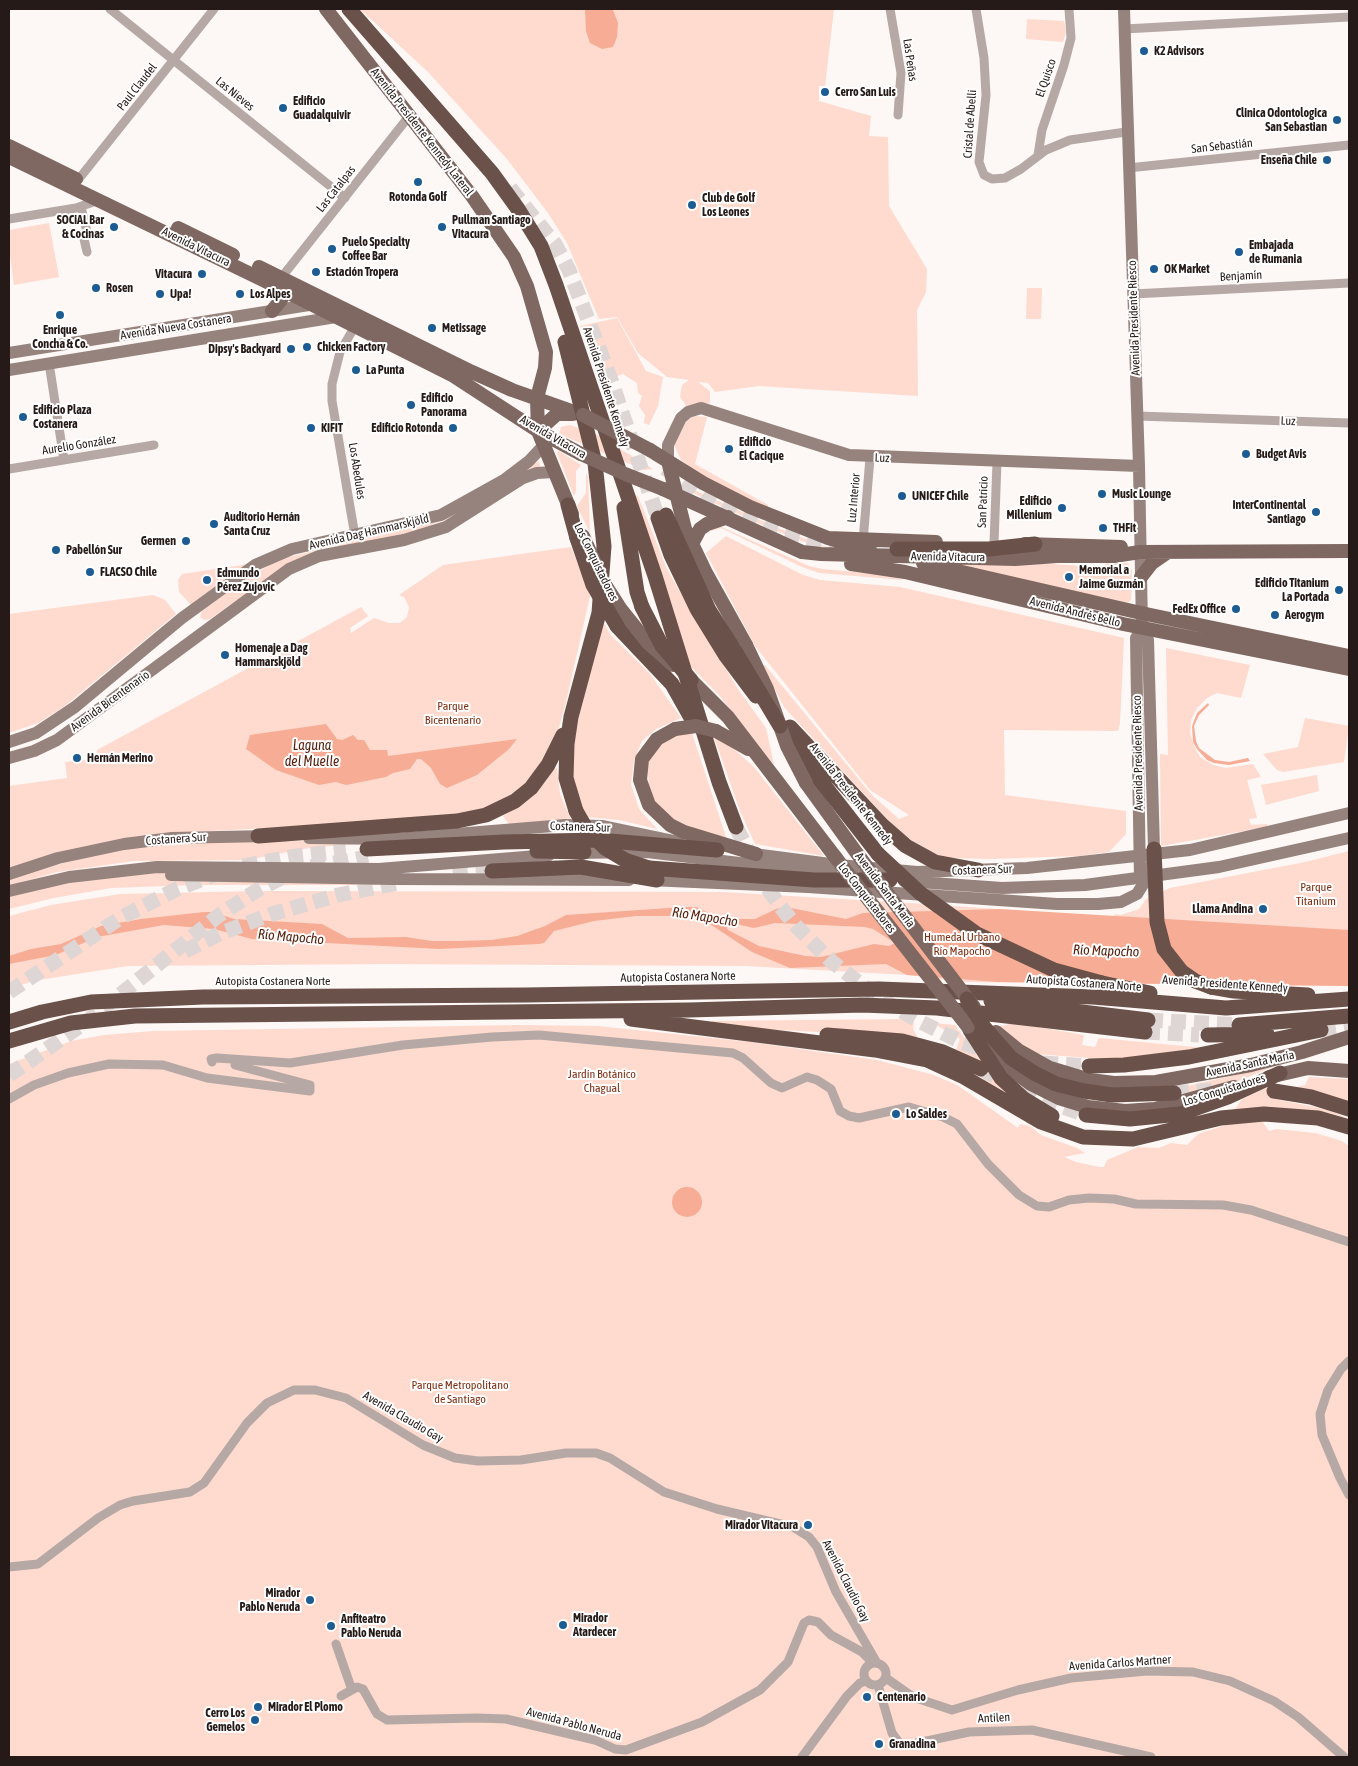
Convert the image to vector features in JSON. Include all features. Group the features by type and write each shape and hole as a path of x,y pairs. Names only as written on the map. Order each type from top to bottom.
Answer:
{"highway":[{"name":"Avenida Presidente Kennedy","path":"349,9 492,173 531,228 549,264 658,585 719,782 736,827"},
{"path":"492,173 526,235 551,299 582,406 599,485 604,546 602,597 571,718 565,768 568,791 576,811 587,830 605,848 653,874"},
{"path":"612,453 642,607 662,646 691,680"},
{"path":"568,505 580,537 593,585 617,626 676,690 699,732 719,782"},
{"name":"Avenida Presidente Kennedy","path":"740,648 710,610 662,517 671,555 697,609 740,675 878,854 932,903 977,934 1041,964 1102,983 1176,997 1294,1004"},
{"path":"895,552 989,549 1035,544"},
{"path":"740,648 780,726"},
{"path":"740,675 900,842 929,860 978,870"},
{"path":"258,836 456,820 496,811 515,801 537,781 554,755 571,718"},
{"path":"584,852 469,851 368,853 504,842 598,840 717,850"},
{"path":"1154,844 1157,922 1164,949 1182,972 1195,981 1211,987 1234,991 1349,998"},
{"path":"492,871 581,867 653,874 678,872 814,880 890,880"},
{"path":"814,880 880,891"},
{"name":"Autopista Costanera Norte","path":"9,1022 76,1004 130,998 846,989 930,990 1093,997 1210,1008 1243,1008 1349,998"},
{"path":"9,1041 71,1023 135,1016 577,1012 880,1005 945,1009 1086,1027 1146,1026 930,990"},
{"path":"967,999 996,1072 1010,1087 1031,1104 1055,1118 1084,1128 1115,1132 1144,1132 1180,1127"},
{"path":"577,1012 875,1050 927,1060 964,1077 1042,1122 1082,1136 1133,1139 1227,1117 1281,1114 1323,1119 1349,1127"},
{"path":"1238,1025 1349,1016"},
{"path":"978,1027 1011,1058 1056,1084 1084,1091 1112,1094 1174,1093"},
{"path":"1089,1066 1124,1065 1189,1057 1321,1030 1262,1035 1208,1035"},
{"path":"755,1035 825,1035 894,1039 943,1052 981,1069"},
{"path":"1086,1115 1130,1119 1175,1115 1228,1097 1280,1073"},
{"path":"1274,1091 1311,1097 1349,1109"}],"main road":[{"name":"Avenida Presidente Kennedy Lateral","path":"326,9 410,115 494,226 514,257 527,286 545,344 546,359 537,398 538,431"},
{"name":"Avenida Presidente Riesco","path":"1124,9 1126,132 1139,466 1141,613 1142,628 1148,640 1154,844"},
{"name":"Avenida Vitacura","path":"9,146 339,313 512,390 575,412 650,450 702,483 750,507 828,538 863,541 1035,544 1124,548 1140,552"},
{"name":"Avenida Vitacura","path":"9,157 262,279 278,282 312,304 339,313 354,326 452,374 538,431 581,454 669,491 802,552 895,552 1015,559 1047,556 1114,556 1140,552 1349,551"},
{"path":"272,311 281,300 278,282"},
{"name":"Avenida Nueva Costanera","path":"9,353 312,304"},
{"name":"Avenida Nueva Costanera","path":"9,370 339,313"},
{"path":"150,331 156,337 158,345"},
{"path":"512,390 530,386 543,376"},
{"name":"Luz","path":"668,461 668,445 681,418 688,412 701,408 842,454 870,458 1139,466"},
{"path":"568,505 538,431 551,417 575,412"},
{"name":"Avenida Dag Hammarskjöld","path":"190,612 265,560 292,549 415,523 456,509 504,480 529,461 543,446"},
{"path":"668,461 669,491 740,648"},
{"name":"Avenida Dag Hammarskjöld","path":"205,632 270,582 306,561 319,556 404,540 446,527 528,476 541,472 554,472"},
{"path":"692,544 700,528 728,518"},
{"name":"Los Conquistadores","path":"580,537 604,583 629,621 648,644 714,702 836,858 978,1027 1004,1066 1031,1084 1059,1098 1095,1108 1125,1111 1166,1107 1280,1073 1317,1068 1349,1071"},
{"name":"Avenida Andrés Bello","path":"828,538 895,552 1141,613 1349,656"},
{"name":"Avenida Andrés Bello","path":"802,552 835,562 905,572 1142,628 1349,669"},
{"path":"1141,577 1152,563 1168,552"},
{"name":"Avenida Bicentenario","path":"9,742 36,733 75,707 190,612"},
{"name":"Avenida Presidente Riesco","path":"1140,879 1136,638 1142,628"},
{"name":"Avenida Bicentenario","path":"9,758 34,751 57,740 205,632"},
{"path":"756,854 684,832 670,824 649,805 640,780 642,759 657,739 675,729 696,726 716,731 744,746 763,763"},
{"name":"Avenida Santa María","path":"780,726 792,758 806,783 967,999"},
{"name":"Costanera Sur","path":"9,874 58,858 124,844 172,838 258,836 395,839 544,826 603,826 717,850 838,865 916,872 978,870 1056,866 1139,857 1196,848 1349,814"},
{"name":"Costanera Sur","path":"9,891 69,877 157,867 379,869 584,852 670,854 890,880 1011,888 1085,885 1140,879 1248,862 1349,838"},
{"name":"Costanera Sur","path":"97,873 413,880 653,874 880,891 1098,904 1121,902 1140,890 1149,874 1154,844"},
{"name":"Avenida Santa María","path":"978,1027 1039,1063 1079,1078 1114,1083 1156,1082 1237,1067 1347,1039"}],"street":[{"name":"Las Nieves","path":"110,9 345,198"},
{"name":"Paul Claudel","path":"78,180 214,9"},
{"name":"Las Peñas","path":"890,9 901,72 898,115"},
{"name":"Cristal de Abelli","path":"976,9 984,58 986,95 978,162 982,172 992,179 1005,178 1022,169 1038,155 1058,144 1079,137 1126,132"},
{"name":"El Quisco","path":"1038,155 1042,130 1071,38 1069,9"},
{"path":"1124,29 1349,17"},
{"name":"Las Catalpas","path":"278,282 410,115"},
{"name":"San Sebastián","path":"1128,168 1349,145"},
{"path":"9,219 81,207 99,200"},
{"path":"81,207 87,232 84,239 87,252"},
{"name":"Benjamín","path":"1133,294 1349,283"},
{"name":"Los Abedules","path":"354,326 340,352 332,384 332,402 355,536"},
{"path":"49,363 64,460"},
{"name":"Luz","path":"1137,416 1349,424"},
{"name":"Aurelio González","path":"9,469 154,445"},
{"name":"Luz Interior","path":"863,541 870,458"},
{"name":"San Patricio","path":"994,543 997,462"},
{"path":"9,1099 34,1085 68,1073 109,1064 163,1066 207,1078 310,1091 310,1085 238,1066 212,1062 211,1059 290,1063 403,1045 539,1035 733,1053 744,1058 771,1083 782,1088 807,1077 817,1080 831,1089 840,1111 859,1118 909,1107 943,1117 957,1124 988,1164 1019,1195 1038,1206 1049,1207 1070,1200 1089,1198 1114,1199 1136,1204 1223,1205 1251,1210 1349,1242"},
{"path":"1349,1361 1341,1369 1328,1390 1320,1414 1322,1434 1349,1495"},
{"name":"Avenida Claudio Gay","path":"9,1567 38,1564 98,1518 120,1506 134,1501 190,1492 204,1483 246,1422 267,1403 294,1390 315,1390 346,1398 423,1445 455,1458 478,1461 521,1460 566,1453 596,1454 610,1458 664,1492 717,1509 793,1527 809,1537 817,1547 836,1592 875,1663"},
{"name":"Avenida Pablo Neruda","path":"352,1690 357,1687 363,1689 377,1714 387,1720 506,1719 595,1740 615,1749 626,1750 702,1722 760,1690 788,1662 804,1623 808,1620 815,1621 831,1635 862,1652 875,1663"},
{"path":"336,1644 352,1690 341,1696"},
{"path":"875,1663 885,1669 886,1678 878,1685 871,1685 866,1681 864,1670 875,1663"},
{"name":"Avenida Carlos Martner","path":"886,1678 913,1697 952,1710 1018,1690 1071,1678 1147,1671 1193,1672 1230,1681 1274,1701 1298,1717 1344,1757"},
{"path":"802,1757 847,1696 860,1683 866,1681"},
{"name":"Antilen","path":"878,1685 892,1733 900,1744 908,1745 969,1732 1032,1730 1151,1757"}],"green space":[{"name":"Club de Golf Los Leones","path":"360,9 834,9 825,86 819,86 819,101 871,116 869,136 888,137 889,206 927,269 926,292 917,310 918,396 759,386 715,392 708,383 698,382 710,391 710,403 687,407 680,397 682,385 689,380 667,377 638,353 617,317 599,319 567,243 548,213 507,159 428,72"},
{"path":"1027,19 1064,21 1066,32 1063,42 1026,39"},
{"path":"49,223 59,277 14,285 9,248 9,230"},
{"path":"1027,288 1042,288 1041,319 1026,319"},
{"path":"617,318 646,371 663,377 658,406 649,425 644,423 645,415 639,406 642,396 638,393 637,383 623,374 601,382 580,326"},
{"path":"694,416 707,417 695,464 768,505 768,507 751,501 694,471 681,460 674,445 687,420"},
{"path":"570,425 596,434 653,469 644,470 559,434 561,427"},
{"path":"559,451 581,465 576,471 576,491 574,496 557,453"},
{"path":"539,461 540,466 451,517 421,529 283,567 210,619 204,620 200,617 202,611 241,582 280,559 434,523 467,507"},
{"path":"586,474 588,476 590,533 577,506 586,493"},
{"path":"681,484 775,527 832,549 809,544 765,526 683,488"},
{"path":"631,494 638,496 666,567 691,612 738,689 766,728 774,765 719,695 688,664"},
{"path":"717,525 809,566 888,575 903,580 819,573 802,567 721,528 711,531 706,528"},
{"path":"726,536 803,575 820,580 900,587 1124,638 1118,731 1004,730 1005,795 1126,811 1126,834 1109,852 1080,856 990,859 949,858 936,855 900,833 784,707 762,665 765,665 871,794 899,819 909,815 870,790 755,646 706,553"},
{"name":"Parque Bicentenario","path":"571,547 590,596 556,738 540,770 499,806 431,820 170,833 9,868 9,786 67,778 65,762 95,759 98,757 97,750 361,607 368,616 350,628 351,633 374,618 389,623 400,623 407,617 409,607 404,597 399,595 443,565"},
{"path":"994,560 1099,567 1108,563 1128,563 1132,570 1131,600 1127,603 935,561"},
{"path":"249,564 192,606 179,592 178,580 182,574"},
{"path":"153,595 165,600 176,614 65,706 38,723 9,733 9,614"},
{"path":"603,622 611,635 650,674 681,718 656,729 642,741 634,760 631,784 639,809 657,829 619,820 586,817 573,778 571,748"},
{"path":"1166,648 1250,665 1241,698 1217,693 1207,698 1197,708 1191,720 1190,733 1200,757 1213,765 1226,768 1253,764 1261,777 1247,780 1257,818 1249,819 1251,825 1267,824 1267,827 1161,846 1160,754 1168,755"},
{"path":"1305,718 1349,726 1344,762 1283,772 1277,770 1263,754 1298,747"},
{"path":"691,730 726,837 694,832 672,821 655,803 649,784 647,765 658,747 677,734"},
{"path":"713,734 718,735 754,767 824,856 755,844 740,811"},
{"path":"554,766 557,769 560,794 572,822 511,827 503,816 526,802 546,781"},
{"path":"1317,775 1319,791 1266,805 1261,785"},
{"path":"258,839 363,843 309,848 247,860 134,861 57,872 9,886 9,880 40,869 99,854 159,843"},
{"name":"Humedal Urbano Río Mapocho","path":"1349,851 1349,986 962,982 908,975 745,966 385,964 128,966 39,980 9,988 9,916 51,905 120,894 259,891 722,892 1113,917 1115,914 1121,915 1139,909 1146,899 1170,888 1305,862"},
{"path":"165,870 387,885 194,885 111,888 54,898 9,909 9,894 54,883"},
{"path":"907,1019 914,1022 913,1029 918,1038 712,1024 712,1021"},
{"path":"933,1023 955,1025 994,1079 1012,1098 982,1082 985,1073 955,1053 960,1039"},
{"path":"1014,1023 1084,1035 1082,1045 1095,1047 1099,1038 1205,1048 1119,1060 1035,1054 997,1027"},
{"name":"Parque Metropolitano de Santiago","path":"518,1025 598,1026 750,1042 877,1060 934,1075 957,1085 1018,1128 1020,1124 1030,1126 1041,1135 1077,1148 1085,1153 1064,1157 1076,1162 1099,1167 1104,1167 1107,1160 1138,1147 1159,1148 1171,1143 1187,1145 1198,1134 1235,1122 1262,1121 1269,1131 1276,1129 1315,1133 1342,1141 1349,1146 1349,1757 9,1757 9,1064 71,1041 104,1035 153,1031"},
{"path":"1275,1066 1229,1085 1176,1100 1174,1089"},
{"path":"1309,1077 1349,1079 1349,1103 1293,1088 1305,1085"},
{"path":"1275,1084 1275,1099 1329,1110 1349,1119 1233,1112 1242,1099"}],"water":[{"path":"585,9 613,10 618,23 617,37 613,47 602,49 590,43 586,31"},
{"path":"1208,703 1209,705 1199,715 1194,726 1199,748 1215,760 1229,762 1248,758 1250,761 1229,765 1214,763 1207,760 1197,749 1193,742 1192,726 1197,713"},
{"name":"Laguna del Muelle","path":"326,724 337,739 342,740 353,735 358,740 364,740 370,750 387,750 388,756 517,739 509,749 477,775 447,788 440,784 431,768 421,759 417,759 410,769 393,773 386,777 346,785 336,782 319,785 276,770 246,749 250,735"},
{"name":"Río Mapocho","path":"696,907 722,919 755,919 776,909 786,907 846,919 863,913 999,909 1349,930 1349,986 997,982 907,975 886,964 790,968 752,952 704,920 679,916 636,916 594,921 554,931 544,943 539,944 439,949 252,939 214,929 164,925 97,937 56,955 9,964 9,956 31,949 61,944 101,926 141,919 204,912 213,912 234,919 322,924 348,938 406,937 432,941 492,940 517,936 545,926 566,915","holes":["775,923 865,927 873,929 895,943 889,946 874,944 821,957 805,956 759,946 728,930 726,926 736,924 754,928"]},
{"path":"687,1187 693,1188 701,1196 701,1208 693,1216 687,1217 681,1216 673,1208 672,1202 673,1196 681,1188"}],"tunnel":[{"path":"510,188 555,244 569,270 610,377 658,518"},
{"path":"665,468 706,500 774,531 830,544 897,549"},
{"path":"736,827 766,886 780,906 796,926 831,961 876,996 921,1022 963,1043 991,1052"},
{"path":"243,866 296,856 346,851"},
{"path":"311,867 368,857"},
{"path":"453,875 492,871"},
{"path":"9,992 120,918 177,889 214,875"},
{"path":"9,1075 86,1022 218,916 259,889 287,875"},
{"path":"185,951 221,933 272,914 338,895 403,882"},
{"path":"1148,1020 1239,1025"},
{"path":"1321,1030 1349,1026"},
{"path":"1145,1032 1199,1035"},
{"path":"1043,1063 1089,1066"},
{"path":"981,1069 1040,1099 1086,1115"},
{"path":"1174,1093 1212,1090"}],"place":[{"name":"K2 Advisors","path":"1144,51"},
{"name":"Cerro San Luis","path":"825,92"},
{"name":"Edificio Guadalquivir","path":"283,108"},
{"name":"Clinica Odontologica San Sebastian","path":"1337,120"},
{"name":"Enseña Chile","path":"1327,160"},
{"name":"Rotonda Golf","path":"418,182"},
{"name":"Club de Golf Los Leones","path":"692,205"},
{"name":"SOCiAL Bar & Cocinas","path":"114,227"},
{"name":"Pullman Santiago Vitacura","path":"442,227"},
{"name":"Puelo Specialty Coffee Bar","path":"332,249"},
{"name":"Embajada de Rumania","path":"1239,252"},
{"name":"OK Market","path":"1154,269"},
{"name":"Estación Tropera","path":"316,272"},
{"name":"Vitacura","path":"202,274"},
{"name":"Rosen","path":"96,288"},
{"name":"Upa!","path":"160,294"},
{"name":"Los Alpes","path":"240,294"},
{"name":"Enrique Concha & Co.","path":"60,315"},
{"name":"Metissage","path":"432,328"},
{"name":"Chicken Factory","path":"307,347"},
{"name":"Dipsy's Backyard","path":"291,349"},
{"name":"La Punta","path":"356,370"},
{"name":"Edificio Panorama","path":"411,405"},
{"name":"Edificio Plaza Costanera","path":"23,417"},
{"name":"KIFIT","path":"311,428"},
{"name":"Edificio Rotonda","path":"453,428"},
{"name":"Edificio El Cacique","path":"729,449"},
{"name":"Budget Avis","path":"1246,454"},
{"name":"Music Lounge","path":"1102,494"},
{"name":"UNICEF Chile","path":"902,496"},
{"name":"Edificio Millenium","path":"1062,508"},
{"name":"InterContinental Santiago","path":"1316,512"},
{"name":"Auditorio Hernán Santa Cruz","path":"214,524"},
{"name":"THFit","path":"1103,528"},
{"name":"Germen","path":"186,541"},
{"name":"Pabellón Sur","path":"56,550"},
{"name":"FLACSO Chile","path":"90,572"},
{"name":"Memorial a Jaime Guzmán","path":"1069,577"},
{"name":"Edmundo Pérez Zujovic","path":"207,580"},
{"name":"Edificio Titanium La Portada","path":"1339,590"},
{"name":"FedEx Office","path":"1236,609"},
{"name":"Aerogym","path":"1275,615"},
{"name":"Homenaje a Dag Hammarskjöld","path":"225,655"},
{"name":"Hernán Merino","path":"77,758"},
{"name":"Llama Andina","path":"1263,909"},
{"name":"Lo Saldes","path":"896,1114"},
{"name":"Mirador Vitacura","path":"808,1525"},
{"name":"Mirador Pablo Neruda","path":"310,1600"},
{"name":"Mirador Atardecer","path":"563,1625"},
{"name":"Anfiteatro Pablo Neruda","path":"331,1626"},
{"name":"Centenario","path":"867,1697"},
{"name":"Mirador El Plomo","path":"258,1707"},
{"name":"Cerro Los Gemelos","path":"255,1720"},
{"name":"Granadina","path":"879,1744"}],"park label":[{"name":"Parque Titanium","path":"1316,894"},
{"name":"Jardín Botánico Chagual","path":"602,1081"}]}
